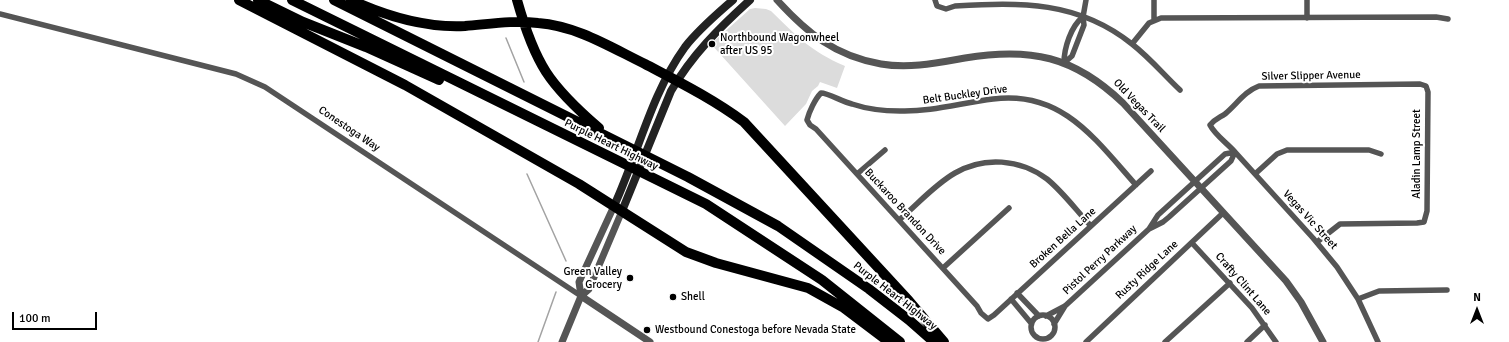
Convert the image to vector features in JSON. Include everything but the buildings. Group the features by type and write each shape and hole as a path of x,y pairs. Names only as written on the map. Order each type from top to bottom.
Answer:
{"highway":[{"path":"240,0 405,85 618,208 686,252 716,263 808,288 844,308 889,342"},
{"path":"258,0 303,22 366,47 562,134"},
{"name":"Purple Heart Highway","path":"292,0 706,204 822,280 900,342"},
{"name":"Purple Heart Highway","path":"334,0 730,199 778,226 869,289 909,320 934,342"},
{"path":"351,0 395,18 433,25 466,26 507,21 538,22 561,27 590,36 678,80 730,112 756,134 909,301 944,342"},
{"path":"517,0 528,38 545,72 563,96 610,138"}],"main road":[{"path":"618,208 619,195 668,75 686,46 703,26 733,0"},
{"path":"618,208 627,200 655,130 678,80 699,49 750,0"}],"street":[{"name":"Old Vegas Trail","path":"778,0 799,24 823,42 850,55 881,64 915,66 1008,53 1037,55 1064,63 1097,80 1114,95 1286,281 1301,302 1323,342"},
{"path":"934,0 937,6 946,9 955,6 1007,2 1050,7 1083,17 1103,26 1132,44 1180,90"},
{"path":"1064,63 1072,56 1084,25 1083,17 1086,0"},
{"path":"1154,0 1154,19"},
{"path":"1307,0 1307,18"},
{"name":"Conestoga Way","path":"0,14 251,79 650,342"},
{"path":"1064,63 1064,53 1076,22 1083,17"},
{"path":"1132,44 1143,28 1154,19 1436,17 1448,19"},
{"name":"Silver Slipper Avenue","path":"1210,125 1215,119 1223,115 1250,91 1259,86 1420,84 1426,86"},
{"name":"Aladin Lamp Street","path":"1317,242 1340,224 1424,222 1427,210 1428,92 1426,86"},
{"name":"Belt Buckley Drive","path":"807,120 809,112 814,107 816,98 820,93 857,106 898,111 926,110 1006,98 1028,100 1056,108 1072,118 1090,134 1136,184"},
{"name":"Buckaroo Brandon Drive","path":"807,120 988,319"},
{"name":"Vegas Vic Street","path":"1210,125 1213,132 1221,137 1235,152 1317,242 1337,267 1358,299 1378,342"},
{"path":"857,174 885,150"},
{"path":"1255,174 1277,154 1287,150 1369,150 1381,154"},
{"name":"Pistol Perry Parkway","path":"1046,316 1065,306 1148,229 1158,215 1225,154 1235,152"},
{"name":"Pistol Perry Parkway","path":"1148,229 1163,222 1231,160 1235,152"},
{"path":"899,220 955,173 976,164 997,162 1016,164 1040,174 1054,185 1090,226"},
{"name":"Broken Bella Lane","path":"988,319 994,316 1018,292 1151,171"},
{"path":"581,296 579,282 618,208"},
{"path":"562,342 581,296 589,289 618,208"},
{"path":"943,268 1009,208"},
{"name":"Rusty Ridge Lane","path":"1086,342 1095,331 1223,213"},
{"name":"Crafty Clint Lane","path":"1192,242 1230,283 1265,325 1276,342"},
{"path":"1165,342 1230,283"},
{"path":"1358,299 1379,290 1447,290"},
{"path":"1018,292 1039,316"},
{"path":"1011,299 1031,323 1031,330 1037,340 1047,340 1054,331 1054,324 1046,316 1039,316 1031,323"},
{"name":"Pistol Perry Parkway","path":"1054,324 1065,306"},
{"path":"1247,342 1265,325"}],"shaded area":[{"path":"755,8 771,11 813,49 845,66 837,88 820,82 812,91 806,104 785,126 711,44 750,9"}],"waterway":[{"path":"506,38 524,82"},
{"path":"527,174 566,261"},
{"path":"538,342 556,292"}],"place":[{"name":"Northbound Wagonwheel after US 95","path":"712,44"},
{"name":"Green Valley Grocery","path":"630,278"},
{"name":"Shell","path":"673,297"},
{"name":"Westbound Conestoga before Nevada State","path":"647,330"}]}
